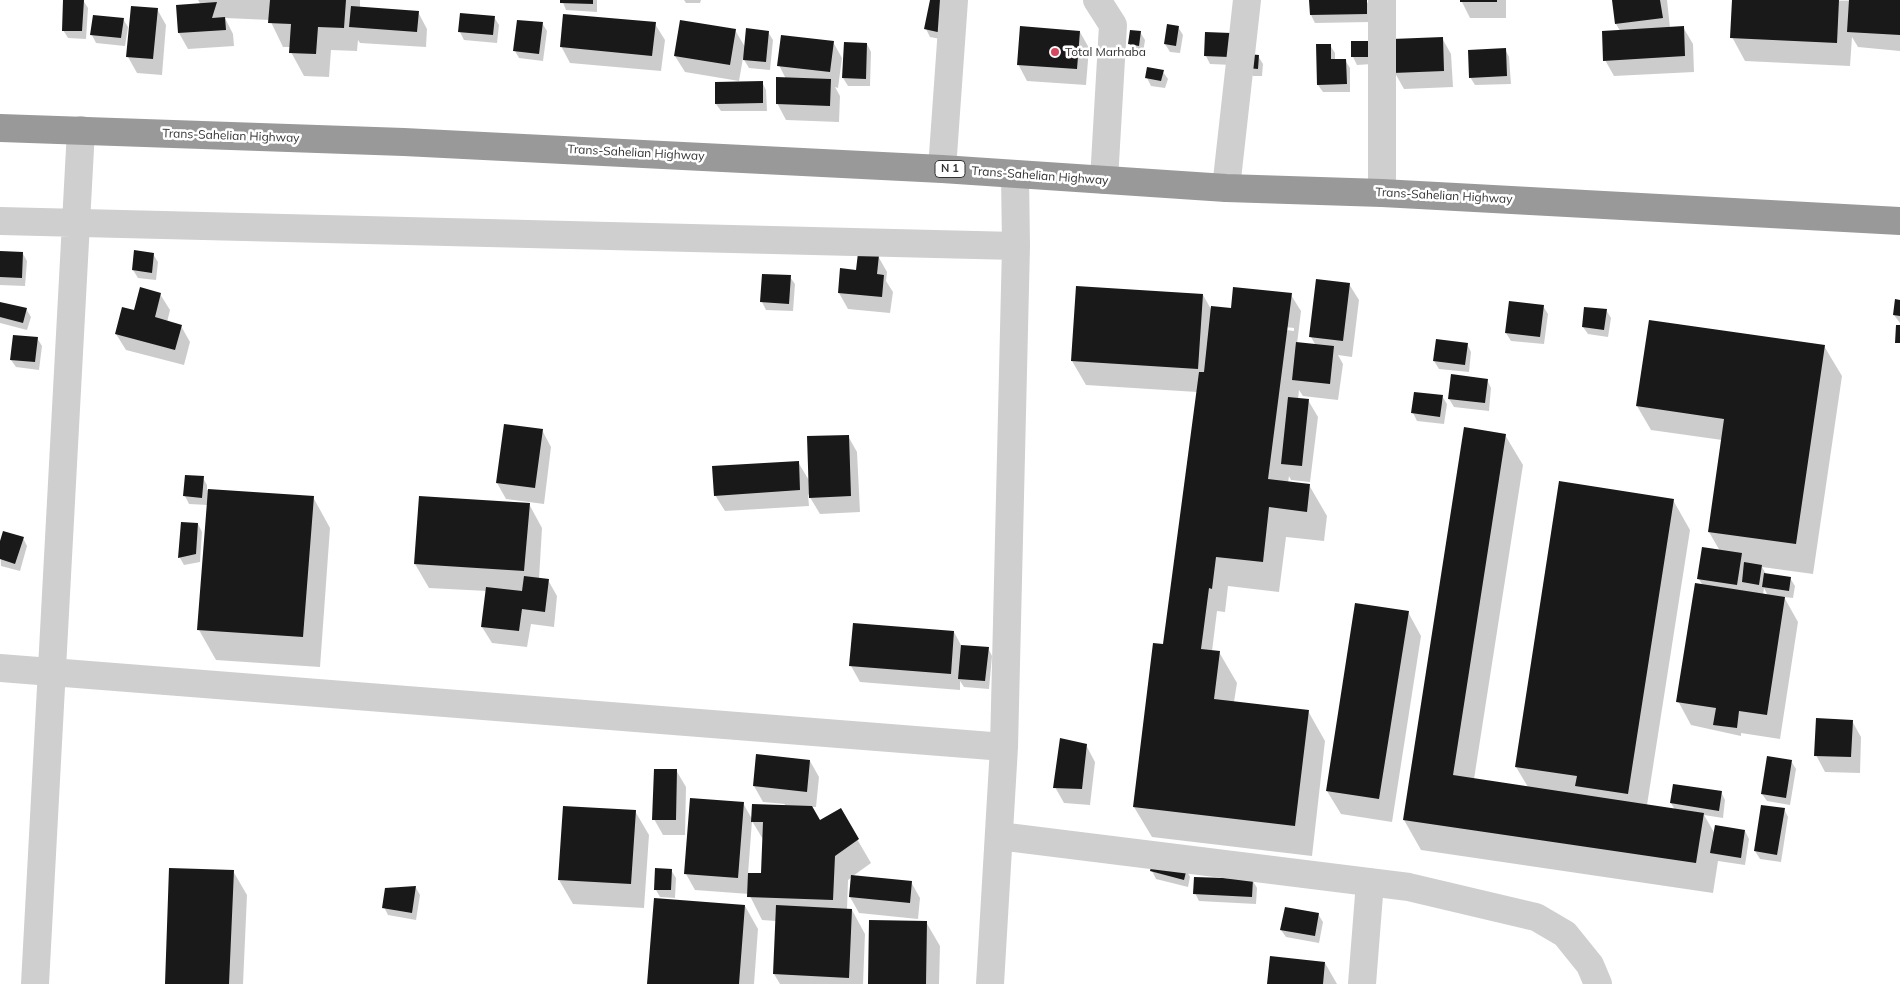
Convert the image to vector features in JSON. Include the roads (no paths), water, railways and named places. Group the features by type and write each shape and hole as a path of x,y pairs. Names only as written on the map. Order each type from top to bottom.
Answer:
{"highway":[{"name":"Trans-Sahelian Highway","path":"0,128 404,142 942,168 1015,175 1226,188 1382,193 1900,221"}],"street":[{"path":"942,168 954,0"},
{"path":"1098,0 1113,25 1104,180"},
{"path":"1226,188 1247,0"},
{"path":"1382,0 1382,193"},
{"path":"35,984 81,130"},
{"path":"990,984 1004,746 1016,246 1015,175"},
{"path":"0,221 1016,246"},
{"path":"0,668 1004,746"},
{"path":"999,836 1409,887 1536,917 1564,934 1590,965 1598,984"},
{"path":"1362,984 1370,882"}],"place":[{"name":"Total Marhaba","path":"1055,52"}]}
